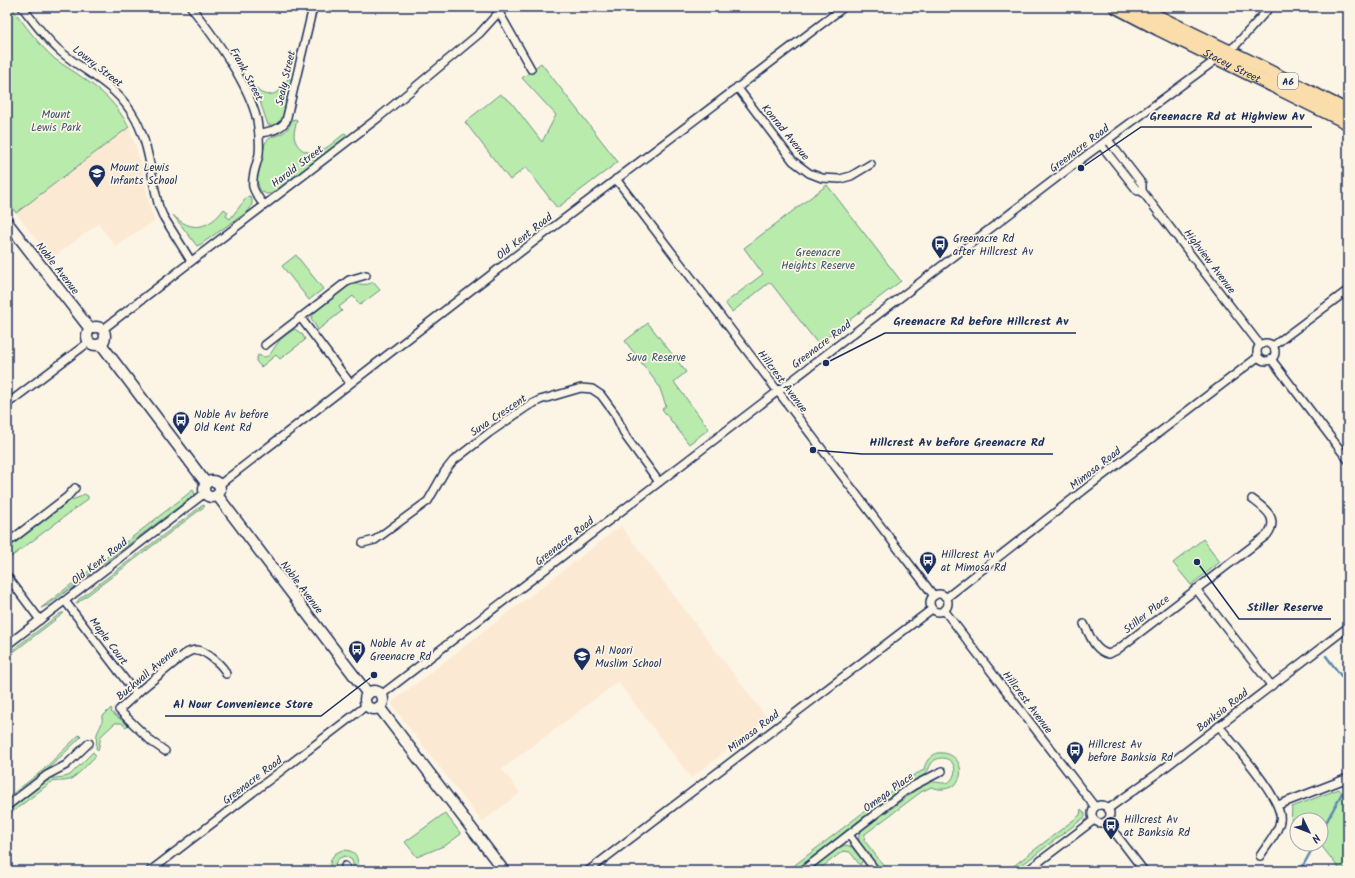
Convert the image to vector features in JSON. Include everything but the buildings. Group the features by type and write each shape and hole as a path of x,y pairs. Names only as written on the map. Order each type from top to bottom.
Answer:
{"highway":[{"name":"Stacey Street","path":"1116,7 1348,123"},
{"name":"Stacey Street","path":"1138,7 1348,111"}],"street":[{"name":"Lowry Street","path":"22,7 53,45 103,81 129,108 144,139 163,216 191,261"},
{"name":"Frank Street","path":"191,7 226,56 253,107 259,133 259,148 253,185 255,192 264,205"},
{"name":"Old Kent Road","path":"219,485 616,179 844,7"},
{"name":"Greenacre Road","path":"381,695 777,391 1101,145 1218,59 1242,39 1270,7"},
{"name":"Sealy Street","path":"259,133 277,129 283,126 286,121 311,8"},
{"name":"Harold Street","path":"102,330 412,90 480,33 497,10"},
{"path":"497,10 531,69"},
{"name":"Konrad Avenue","path":"737,87 793,161 809,174 825,179 840,179 851,176 871,164"},
{"name":"Highview Avenue","path":"1108,140 1142,184 1142,191 1260,345"},
{"name":"Highview Avenue","path":"1101,145 1136,189 1138,191 1142,191"},
{"name":"Hillcrest Avenue","path":"616,179 934,596"},
{"name":"Noble Avenue","path":"7,222 90,329"},
{"path":"265,344 349,280 366,275"},
{"path":"1273,346 1348,290"},
{"path":"300,317 350,383"},
{"path":"97,328 102,330 105,337 101,344 96,346 89,342 87,334 90,329 97,328"},
{"path":"7,404 89,342"},
{"path":"1267,343 1273,346 1274,355 1271,359 1264,361 1258,357 1256,351 1260,345 1267,343"},
{"path":"101,344 206,483"},
{"name":"Mimosa Road","path":"946,598 1089,486 1258,357"},
{"path":"1271,359 1348,460"},
{"name":"Suva Crescent","path":"363,543 379,537 428,501 445,471 453,461 489,433 528,406 540,400 581,388 592,389 601,395 617,418 626,437 659,482"},
{"path":"213,481 219,485 217,495 212,497 205,493 204,486 206,483 213,481"},
{"path":"7,543 67,497 75,488"},
{"name":"Old Kent Road","path":"7,645 65,602 205,493"},
{"name":"Noble Avenue","path":"217,495 368,694"},
{"name":"Stiller Place","path":"1084,624 1094,644 1109,657 1275,529 1272,519 1268,513 1252,499"},
{"path":"7,576 40,620"},
{"path":"1196,589 1271,685"},
{"path":"942,594 946,598 947,606 944,610 939,612 932,609 930,601 934,596 942,594"},
{"name":"Maple Court","path":"65,602 136,694"},
{"name":"Mimosa Road","path":"588,871 932,609"},
{"name":"Hillcrest Avenue","path":"944,610 1095,807"},
{"name":"Banksia Road","path":"1108,809 1158,773 1348,627"},
{"name":"Buckwall Avenue","path":"165,751 152,742 119,710 136,694 185,654 194,650 202,652 219,663 224,668 226,674"},
{"path":"376,692 381,695 382,703 379,708 374,709 367,705 365,701 368,694 376,692"},
{"name":"Greenacre Road","path":"150,871 367,705"},
{"path":"379,708 504,871"},
{"path":"1219,726 1271,793 1281,813 1277,829 1260,856"},
{"path":"7,806 47,775 70,762 89,743"},
{"name":"Omega Place","path":"802,871 913,786 942,771"},
{"path":"1278,805 1348,778"},
{"path":"1100,805 1108,809 1109,814 1106,821 1101,823 1094,820 1092,812 1095,807 1100,805"},
{"path":"1027,871 1094,820"},
{"path":"1106,821 1144,871"},
{"path":"849,835 876,871"}],"shaded area":[{"name":"Mount Lewis Infants School","path":"129,127 141,163 150,208 155,221 116,247 98,224 51,259 16,213"},
{"name":"Al Noori Muslim School","path":"621,526 768,719 691,778 618,682 502,769 520,793 482,822 391,704"}],"green space":[{"name":"Mount Lewis Park","path":"7,7 11,7 37,41 55,59 91,83 104,94 129,127 16,213 7,200"},
{"path":"541,63 618,162 557,208 526,167 510,180 465,122 500,94 511,102 542,142 556,115 522,78"},
{"path":"288,78 292,80 283,118 277,124 268,125 255,87 259,92 264,94 274,94 282,88"},
{"path":"292,120 297,120 294,133 295,140 299,147 306,152 323,150 345,133 348,136 272,194 266,194 260,190 257,181 265,143 268,139 283,133"},
{"name":"Greenacre Heights Reserve","path":"827,185 901,281 818,344 770,282 732,312 725,303 763,274 744,248"},
{"path":"250,196 252,204 247,212 197,246 173,215 180,221 193,226 200,226 212,221 224,209 228,212 226,216 230,219 247,197"},
{"path":"296,255 323,289 309,300 282,266"},
{"path":"373,282 380,290 360,305 353,296 339,307 342,311 318,330 311,318 315,312 347,287 354,284 368,284"},
{"name":"Suva Reserve","path":"648,323 686,372 674,382 709,429 689,444 662,409 666,406 659,386 625,341"},
{"path":"295,329 303,335 305,340 280,359 276,355 261,367 256,361 258,355 262,357 268,356 287,334"},
{"path":"193,490 195,494 193,496 48,605 41,608"},
{"path":"84,494 88,496 88,499 7,560 7,549 71,500"},
{"path":"203,505 205,506 76,604 79,599"},
{"path":"1203,539 1220,562 1191,585 1173,563"},
{"path":"61,613 64,613 7,657 7,654"},
{"path":"111,708 111,712 128,725 126,727 121,723 115,723 101,736 98,751 96,748 97,736 102,717"},
{"path":"79,735 81,737 50,767 7,801 7,798 42,771"},
{"path":"93,752 96,756 73,778 67,781 50,783 7,816 7,811 47,781 70,775"},
{"path":"937,753 946,754 953,757 958,762 960,776 957,782 944,789 931,787 921,792 865,834 864,840 888,871 881,871 860,843 860,832 927,783 947,783 950,781 955,771 953,764 948,759 941,758 934,760 924,775 900,789 794,871 787,871 908,778 924,770 928,760"},
{"path":"1339,789 1348,801 1348,865 1341,871 1326,852 1329,852 1329,812 1292,812 1292,807"},
{"path":"1081,809 1085,814 1085,817 1014,871 1007,871 1080,815"},
{"path":"445,813 461,834 446,845 417,857 405,842"},
{"path":"846,845 852,847 863,860 860,865 850,852 843,851 817,871 809,871 840,847"},
{"path":"344,850 355,854 360,871 355,871 352,860 345,856 336,862 335,866 337,871 331,871 330,863 332,857"}],"waterway":[{"path":"1326,656 1348,685"},
{"path":"1329,817 1342,793"},
{"path":"1300,871 1311,852"}],"place":[{"name":"Greenacre Rd at Highview Av","path":"1081,168"},
{"name":"Mount Lewis Infants School","path":"97,188"},
{"name":"Greenacre Rd after Hillcrest Av","path":"940,259"},
{"name":"Greenacre Rd before Hillcrest Av","path":"826,363"},
{"name":"Noble Av before Old Kent Rd","path":"181,435"},
{"name":"Hillcrest Av before Greenacre Rd","path":"813,450"},
{"name":"Stiller Reserve","path":"1197,562"},
{"name":"Hillcrest Av at Mimosa Rd","path":"928,575"},
{"name":"Noble Av at Greenacre Rd","path":"357,664"},
{"name":"Al Noori Muslim School","path":"582,671"},
{"name":"Al Nour Convenience Store","path":"374,675"},
{"name":"Hillcrest Av before Banksia Rd","path":"1075,765"},
{"name":"Hillcrest Av at Banksia Rd","path":"1111,840"}]}
